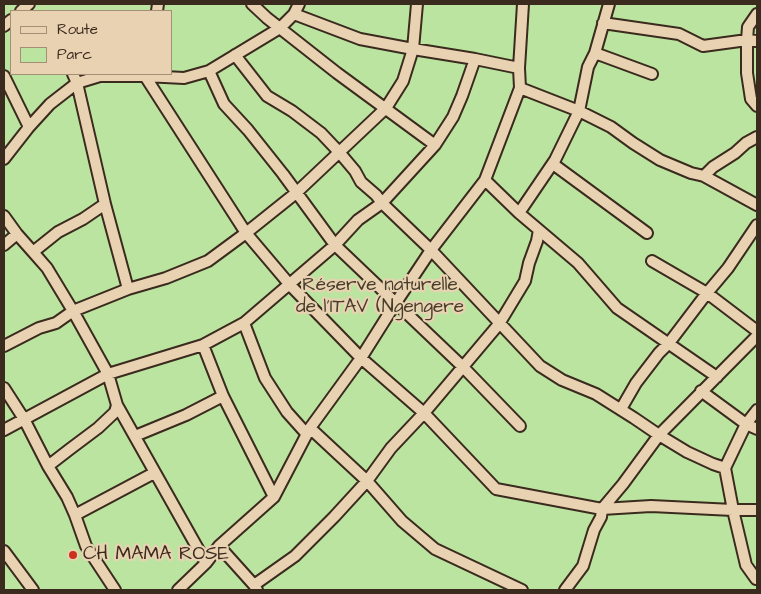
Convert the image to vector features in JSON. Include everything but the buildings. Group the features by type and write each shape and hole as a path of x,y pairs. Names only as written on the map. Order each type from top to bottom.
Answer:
{"street":[{"path":"252,4 337,73 435,145"},
{"path":"4,160 29,127 75,78 145,75 184,78 209,71 280,28 294,14 299,4"},
{"path":"4,346 40,328 56,323 74,311 128,289 166,278 208,261 296,192 386,108 403,81 413,49 417,4"},
{"path":"178,590 206,563 219,546 274,497 309,431 361,358 431,250 485,180 520,88 519,68 523,4"},
{"path":"519,213 553,164 579,111 588,67 595,53 610,4"},
{"path":"294,14 360,39 519,68"},
{"path":"757,14 748,27 752,40 747,73 751,99 757,106"},
{"path":"603,23 679,34 703,46 752,40"},
{"path":"595,53 652,74"},
{"path":"234,56 267,96 292,111 321,133 339,152 361,182 431,250 540,366 562,380 596,394 687,452 725,468"},
{"path":"4,430 108,374 203,345 244,323 290,286 335,245 358,220 382,203 435,145 453,118 474,59"},
{"path":"209,71 224,104 248,130 283,174 335,245 462,367 520,426"},
{"path":"145,75 246,233 290,286 361,358 424,413 496,489 602,509 651,506 757,510"},
{"path":"4,76 29,127"},
{"path":"75,78 105,204 128,289"},
{"path":"520,88 579,111 612,127 660,160 691,173 704,176 757,205"},
{"path":"704,176 713,167 735,153 746,142 757,136"},
{"path":"553,164 647,233"},
{"path":"485,180 519,213 578,263 617,308 717,377"},
{"path":"34,252 58,232 105,204"},
{"path":"4,216 46,268 74,311 108,374 117,405 206,563"},
{"path":"621,409 636,384 728,268 757,225"},
{"path":"219,546 255,588 295,556 368,481 391,448 424,413 499,324 525,281 539,230"},
{"path":"4,245 17,234"},
{"path":"652,261 707,293 757,331"},
{"path":"244,323 265,378 287,412 304,431 309,431 368,481 402,522 435,549 501,586 522,590"},
{"path":"565,590 583,566 594,530 601,517 602,509 659,435 757,336"},
{"path":"203,345 223,396 274,497"},
{"path":"4,388 24,419 48,466 67,497 86,546 115,590"},
{"path":"701,391 746,424 757,429"},
{"path":"135,436 186,415 223,396"},
{"path":"48,466 98,428 115,412 117,405"},
{"path":"756,579 746,565 725,468 746,424 757,410"},
{"path":"75,515 154,472"},
{"path":"4,551 7,563 33,590"}],"green space":[{"name":"Réserve naturelle de l'ITAV (Ngengere","path":"4,4 757,4 757,590 4,590"}],"place":[{"name":"CH MAMA ROSE","path":"73,555"}]}
